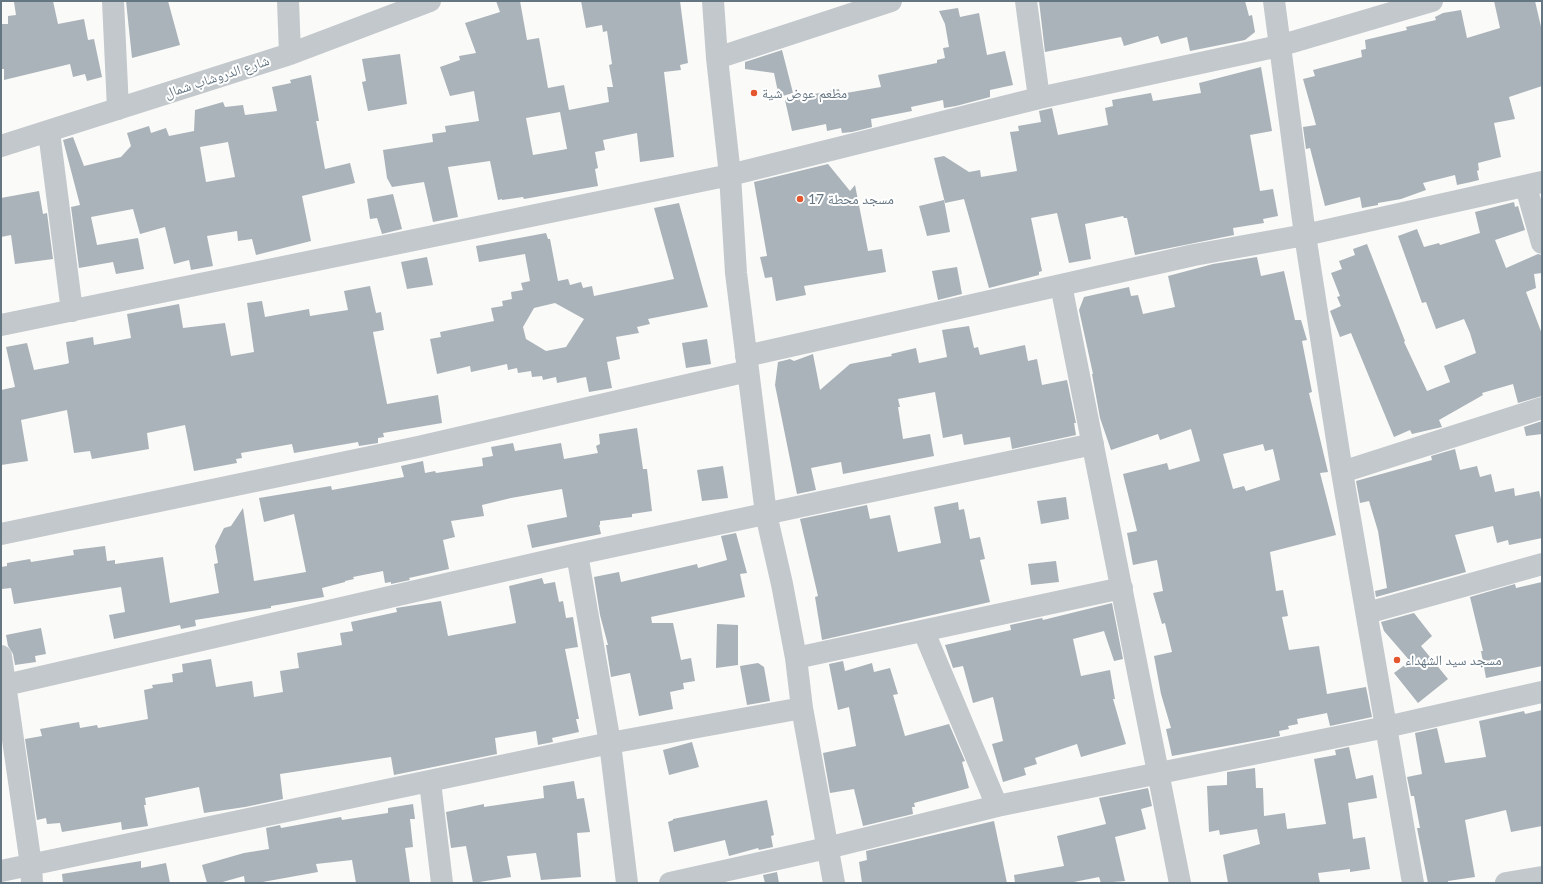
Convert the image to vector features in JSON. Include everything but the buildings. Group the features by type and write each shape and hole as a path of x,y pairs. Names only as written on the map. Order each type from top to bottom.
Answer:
{"street":[{"path":"112,1 118,109"},
{"path":"288,1 290,54"},
{"name":"شارع الدروشاب شمال","path":"1,146 49,132 290,54 430,1"},
{"path":"713,1 717,58 730,175 736,273 766,514 782,584 796,658 802,708 834,883"},
{"path":"717,58 891,1"},
{"path":"1026,1 1039,98"},
{"path":"1274,1 1305,235 1342,472 1413,883"},
{"path":"1,325 730,175 1039,98 1279,46 1432,1"},
{"path":"49,132 72,311"},
{"path":"1,534 411,448 1061,285 1194,255 1305,235 1534,184 1542,243"},
{"path":"1061,285 1122,588 1157,774 1180,883"},
{"path":"1342,472 1542,408"},
{"path":"3,686 577,554 1093,444"},
{"path":"577,554 610,743 627,883"},
{"path":"1367,612 1542,564"},
{"path":"796,658 924,632 1122,588"},
{"path":"924,632 997,806"},
{"path":"1,656 3,686 31,874"},
{"path":"670,883 827,848 997,806 1386,727 1542,692"},
{"path":"1,871 31,874 430,782 610,743 802,708"},
{"path":"430,782 442,883"},
{"path":"1506,883 1542,877"}],"place":[{"name":"مطعم عوض شية","path":"754,93"},
{"name":"مسجد محطة 17","path":"800,199"},
{"name":"مسجد سيد الشهداء","path":"1397,660"}]}
